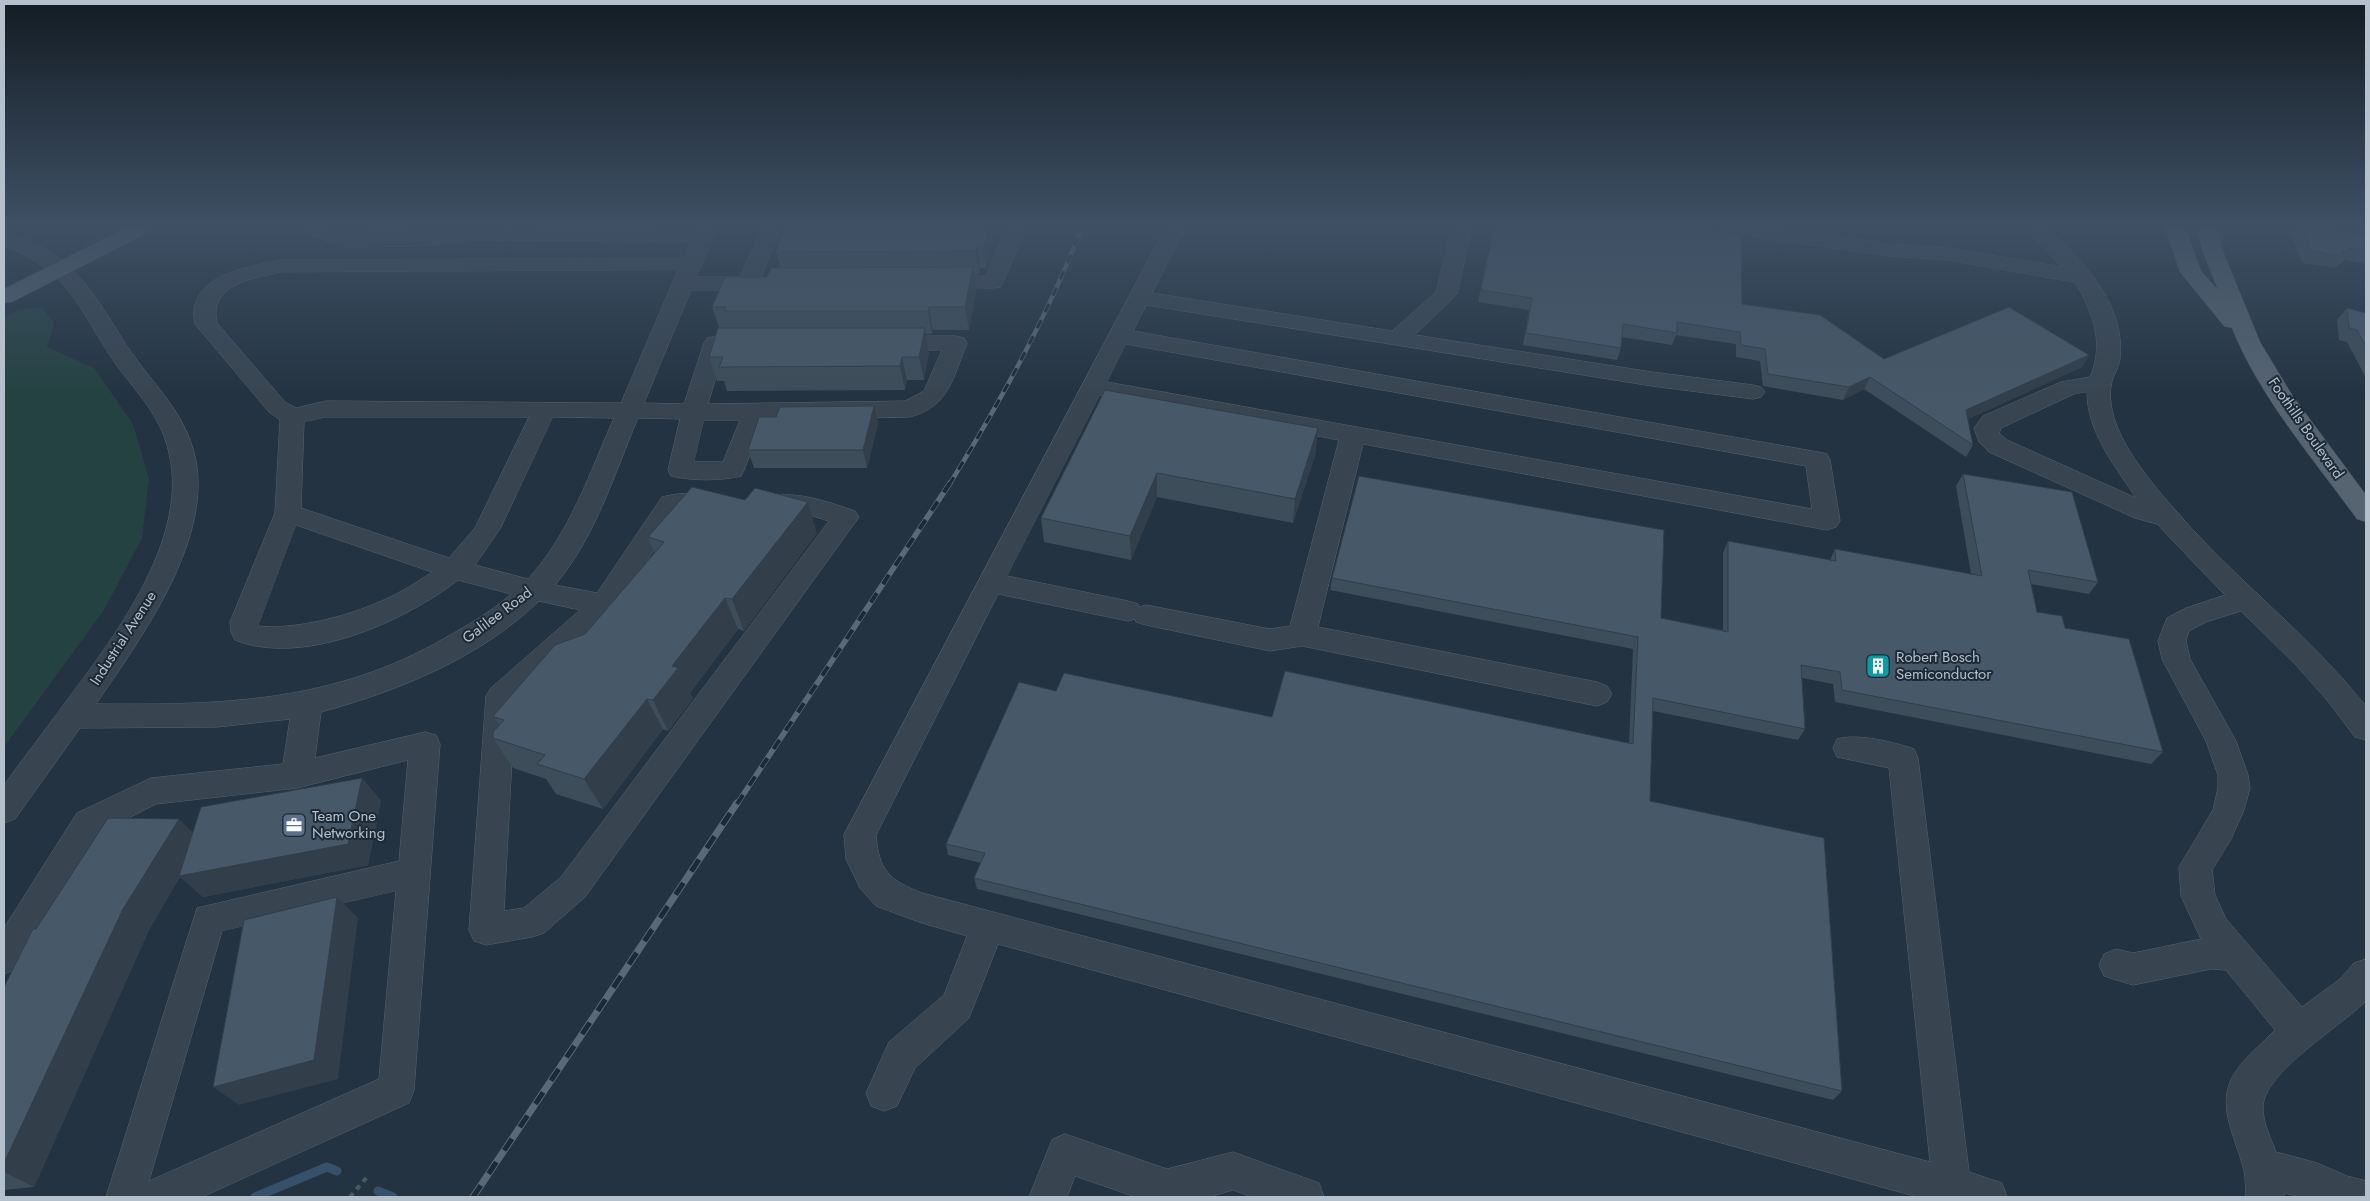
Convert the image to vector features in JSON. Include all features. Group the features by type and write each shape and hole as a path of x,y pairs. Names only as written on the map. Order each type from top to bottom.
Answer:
{"main road":[{"path":"4,297 33,283"},
{"name":"Foothills Boulevard","path":"2200,283 2249,342"},
{"name":"Foothills Boulevard","path":"2226,283 2249,342 2282,398 2366,513"}],"street":[{"name":"Industrial Avenue","path":"4,810 72,716 152,596 173,548 184,501 182,453 164,412 123,358 73,283"},
{"path":"223,283 212,290 205,300 203,316 206,324 277,407 292,417 326,409 694,410 754,413 910,409 934,395 956,343 869,343"},
{"name":"Galilee Road","path":"72,716 234,714 307,704 354,692 392,679 441,655 482,631 532,590 555,565 571,540 585,515 683,283"},
{"path":"741,283 776,283"},
{"path":"1148,283 860,835 862,859 872,878 888,895 922,908 1988,1197"},
{"path":"1397,339 1446,294 1449,283"},
{"path":"2087,283 2098,305 2108,342 2108,360 2100,383 2099,407 2107,432 2119,454 2164,516 2245,599 2310,661 2346,699 2366,728"},
{"path":"1140,298 1652,379 1753,392"},
{"path":"1094,387 1826,521 1818,460 1120,336"},
{"path":"754,343 715,343 694,410 680,470 732,470 754,413"},
{"path":"2100,383 2069,387 1992,422 1986,428 1988,436 1998,446 2144,512 2164,516"},
{"path":"292,417 288,513 244,622 245,632 255,637 296,636 335,630 371,618 404,605 453,569 481,539 545,409"},
{"path":"1302,635 1354,434"},
{"path":"671,503 804,504 846,517 572,888 532,922 486,930 500,696 604,604 671,503"},
{"path":"288,513 453,569 532,590 604,604"},
{"path":"991,583 1270,640 1302,635 1597,694"},
{"path":"2245,599 2196,615 2177,625 2172,641 2176,659 2229,758 2234,786 2231,805 2217,835 2195,867 2198,896 2214,930 2299,1031"},
{"path":"297,775 307,704"},
{"path":"4,958 88,823 151,791 297,775 426,744 396,1090 158,1197"},
{"path":"1848,748 1903,758 1943,1101 1951,1187"},
{"path":"124,1197 210,919 415,872"},
{"path":"884,1093 902,1055 957,1006 988,926"},
{"path":"2116,965 2133,968 2211,953 2234,954"},
{"path":"2350,1196 2317,1182 2264,1183 2244,1109 2248,1085 2299,1031 2352,992 2366,975"},
{"path":"1048,1197 1065,1153 1173,1194 1233,1172 1305,1197"}],"path":[{"path":"350,1197 368,1176"}],"green space":[{"path":"41,307 54,323 47,347 94,368 133,424 149,479 142,538 104,610 4,747 4,318 18,310"}],"building":[{"path":"722,283 970,283 965,307 929,307 928,311 725,311 726,307 712,307"},
{"path":"1482,283 1742,283 1742,304 1820,315 1884,359 2009,307 2089,355 1966,410 1973,445 1870,377 1849,387 1768,374 1765,349 1741,345 1740,332 1677,322 1677,333 1623,324 1621,348 1526,333 1532,298 1481,290"},
{"path":"2347,308 2366,313 2366,347 2357,330 2349,328"},
{"path":"718,328 925,328 919,357 902,357 900,366 719,367 723,357 709,357"},
{"path":"1105,390 1318,428 1295,499 1157,473 1130,536 1041,518"},
{"path":"874,406 863,450 748,450 759,417 776,417 780,407"},
{"name":"Robert Bosch Semiconductor","path":"1963,474 2072,492 2098,582 2028,570 2037,612 2062,616 2065,628 2129,639 2163,752 1842,690 1840,672 1801,665 1805,729 1653,698 1650,801 1824,838 1842,1091 974,878 985,853 946,844 1019,682 1056,691 1064,673 1272,717 1285,671 1633,744 1638,637 1332,578 1359,476 1664,530 1661,618 1728,632 1728,541 1836,561 1835,549 1982,576"},
{"path":"692,487 745,500 755,488 808,502 732,599 725,598 672,666 678,668 653,700 647,699 584,779 537,764 545,755 493,738 493,732 504,720 494,717 494,715 555,645 585,634 664,542 648,537"},
{"path":"362,778 348,844 179,876 201,807"},
{"path":"108,818 179,819 123,909 4,1163 4,987 33,929 36,929"},
{"path":"337,897 314,1060 213,1087 244,920"}],"waterway":[{"path":"255,1197 327,1167 337,1171"},
{"path":"378,1191 393,1197"}],"railway":[{"path":"949,485 1022,359 1059,283"},
{"path":"737,804 950,483"},
{"path":"473,1197 737,803"}],"place":[{"name":"Robert Bosch Semiconductor","path":"1878,666"},
{"name":"Team One Networking","path":"294,825"}]}
